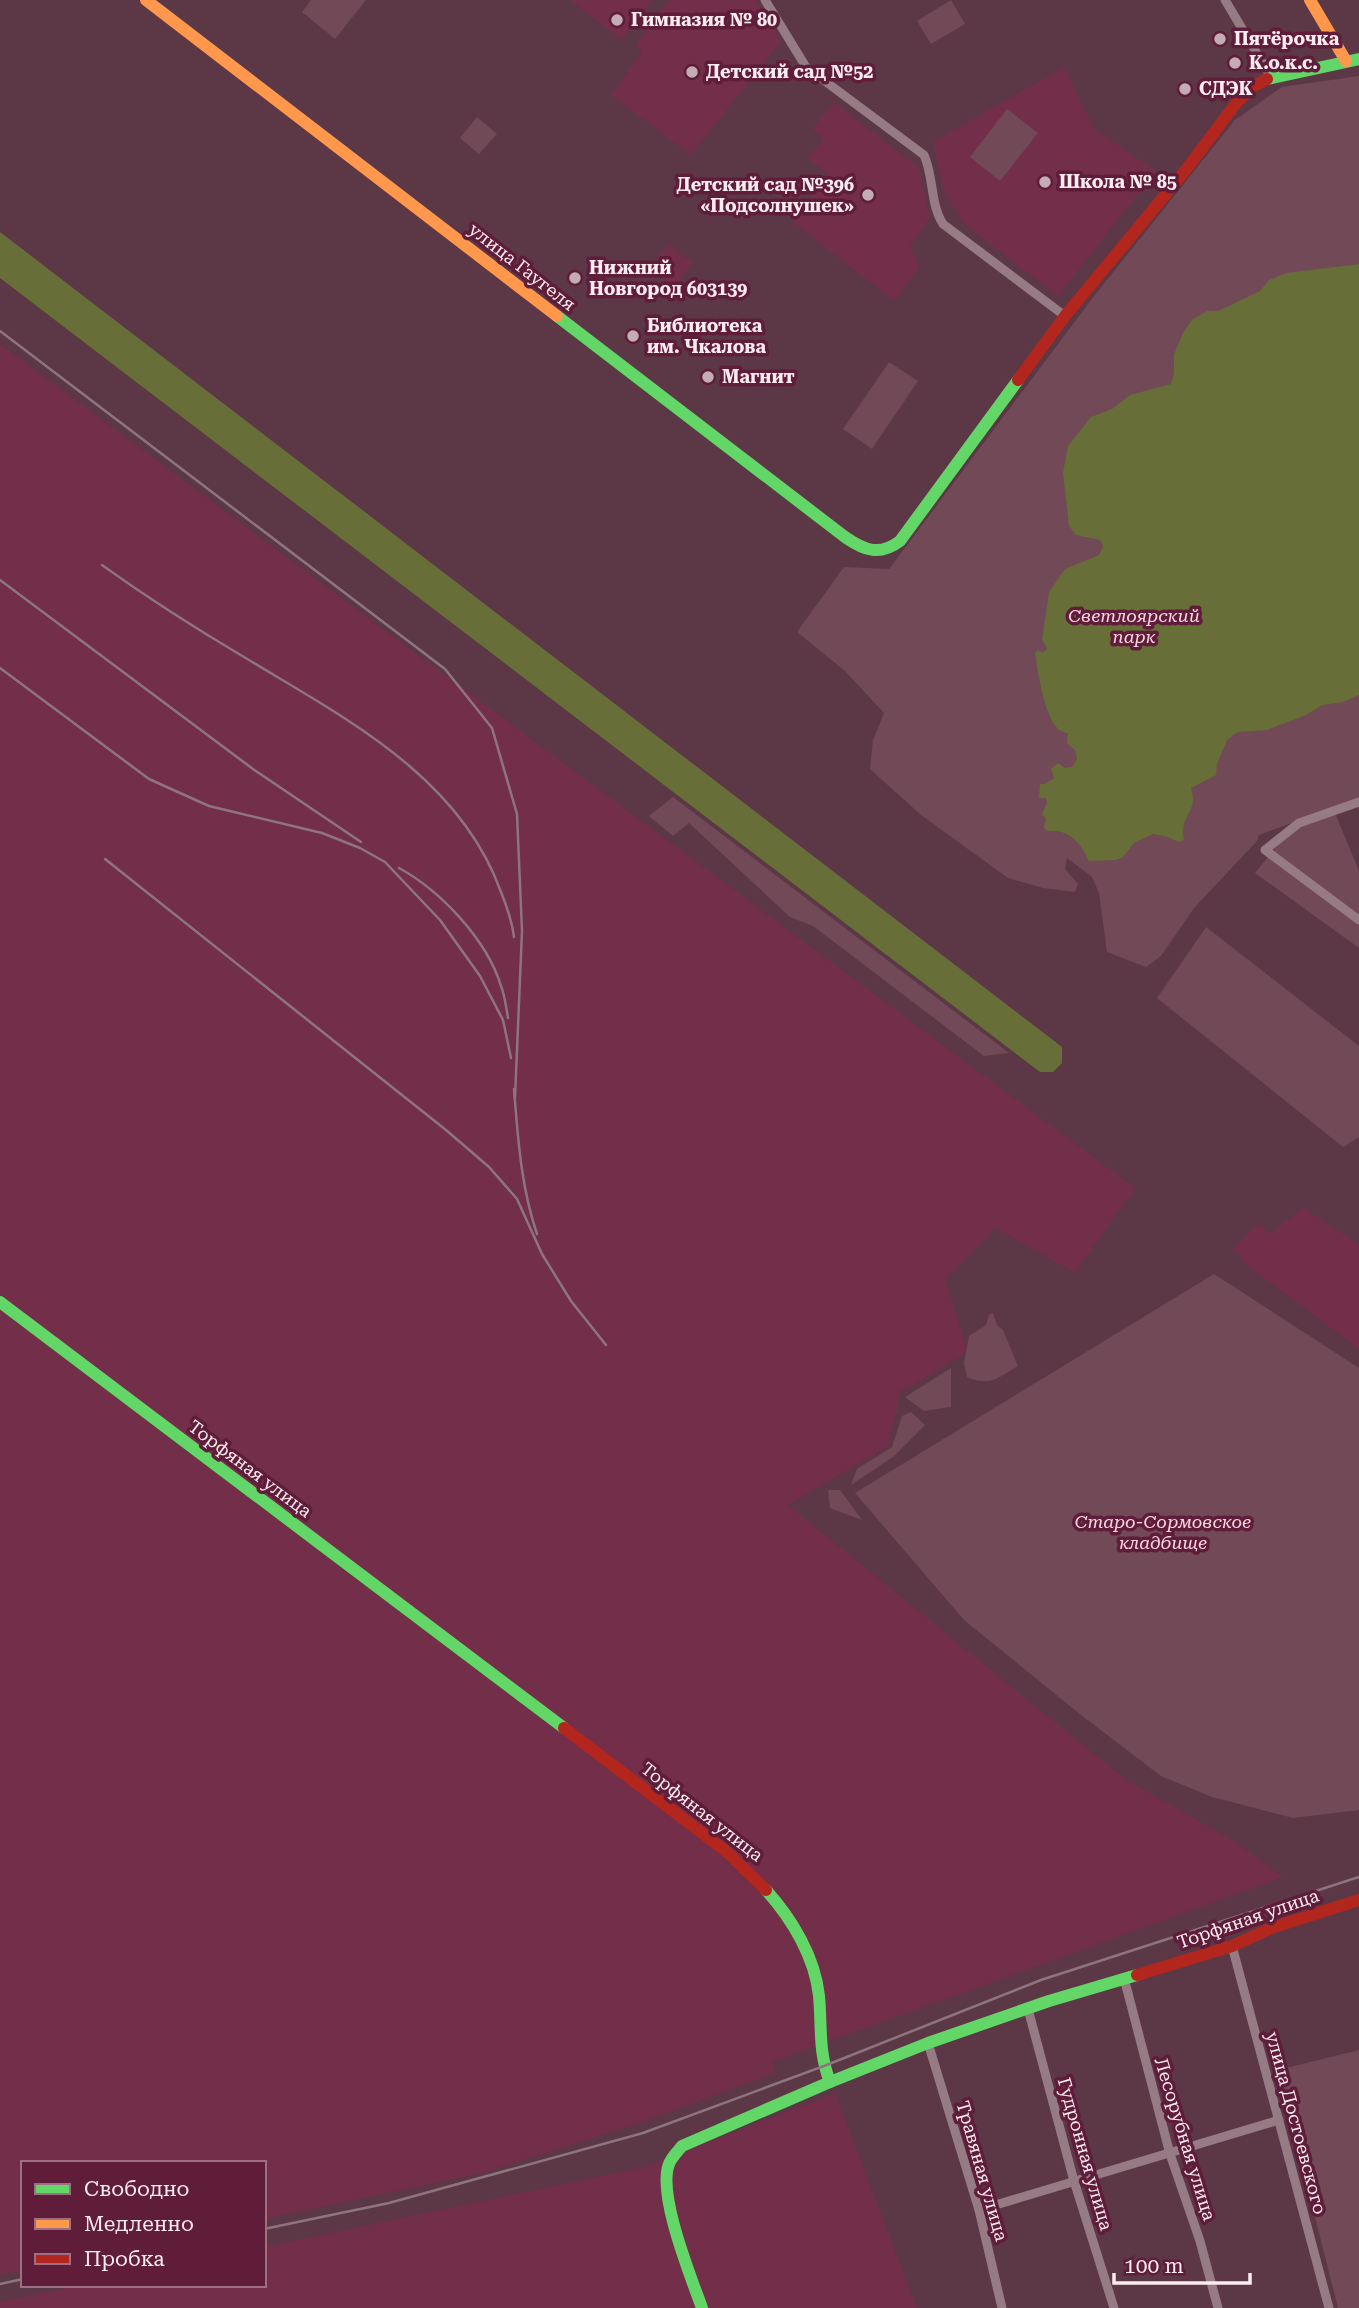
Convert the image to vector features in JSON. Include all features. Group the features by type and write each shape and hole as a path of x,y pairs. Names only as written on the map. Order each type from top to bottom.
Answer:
{"street":[{"name":"улица Гаугеля","path":"146,0 845,537 869,551 889,551 900,541 1065,316"},
{"path":"765,0 806,67 924,155 931,171 937,214 943,224 1065,316 1185,171 1237,102 1254,86 1271,77 1353,60 1310,0"},
{"path":"1225,0 1271,77"},
{"path":"1359,802 1299,823 1265,850 1359,920"},
{"name":"Торфяная улица","path":"0,1302 727,1852 759,1879 781,1905 810,1963 818,1992 820,2045 830,2082 928,2043 1124,1978 1232,1946 1275,1927 1359,1900"},
{"name":"улица Достоевского","path":"1232,1946 1329,2308"},
{"name":"Лесорубная улица","path":"1124,1978 1170,2154 1200,2241 1218,2308"},
{"name":"Гудронная улица","path":"1028,2009 1074,2181 1114,2308"},
{"name":"Травяная улица","path":"928,2043 979,2210 1002,2308"},
{"path":"702,2308 670,2206 666,2176 669,2164 682,2146 695,2139 767,2111 830,2082"},
{"path":"979,2210 1279,2120"}],"shaded area":[{"name":"Гимназия № 80","path":"570,0 652,0 622,40"},
{"name":"Детский сад №52","path":"669,0 756,0 781,41 691,155 611,95 642,52 636,45"},
{"name":"Школа № 85","path":"1064,67 1094,129 1156,171 1058,296 964,224 945,193 933,142"},
{"name":"Детский сад №396 «Подсолнушек»","path":"834,102 919,168 930,217 910,246 920,267 894,301 793,222 828,174 807,158 824,139 812,129"},
{"path":"0,232 1062,1047 1062,1063 1053,1072 1040,1072 0,278"},
{"path":"668,244 693,263 674,287 650,268"},
{"path":"1359,264 1359,695 1343,702 1322,705 1306,715 1267,730 1238,732 1227,740 1217,764 1216,775 1191,788 1193,800 1184,823 1184,840 1179,842 1153,834 1134,843 1123,857 1116,860 1089,861 1073,838 1062,832 1047,831 1044,827 1046,819 1042,814 1047,803 1046,798 1039,798 1040,784 1054,778 1051,769 1058,763 1065,768 1072,767 1077,759 1075,750 1067,743 1068,734 1058,729 1049,714 1038,671 1035,653 1038,650 1043,653 1047,648 1042,640 1049,592 1065,569 1099,555 1103,546 1100,540 1076,535 1069,526 1063,473 1068,446 1091,417 1112,409 1130,395 1171,384 1174,354 1192,320 1207,311 1218,311 1260,291 1269,280 1286,273"},
{"path":"0,344 1135,1188 1075,1273 996,1228 945,1279 967,1349 964,1354 901,1390 888,1446 788,1505 1125,1779 1234,1841 1283,1877 772,2062 775,2073 634,2125 482,2173 266,2219 266,2161 21,2161 21,2270 0,2275"},
{"path":"1303,1207 1359,1245 1359,1349 1250,1268 1232,1249 1259,1223 1270,1234"},
{"path":"835,2093 917,2308 0,2308 0,2302 71,2287 266,2287 266,2247 644,2167"}],"green space":[{"path":"311,0 366,0 335,39 302,12"},
{"path":"951,0 965,24 931,44 917,21"},
{"name":"Светлоярский парк","path":"1359,76 1359,798 1259,835 1257,841 1194,908 1161,956 1146,967 1107,952 1099,893 1092,877 1067,858 1065,869 1078,884 1075,892 1043,888 1008,878 921,815 870,769 873,740 884,713 845,671 797,632 844,567 889,569 1091,300 1235,120 1282,87"},
{"path":"1007,109 1038,133 1000,181 970,157"},
{"path":"477,117 497,134 479,154 460,138"},
{"path":"889,362 918,381 872,449 843,429"},
{"path":"673,797 1009,1053 984,1056 813,926 790,917 689,823 673,836 649,816"},
{"path":"1335,813 1359,871 1359,948 1255,873 1277,846 1301,826"},
{"path":"1206,927 1359,1046 1359,1137 1343,1147 1157,998"},
{"name":"Старо-Сормовское кладбище","path":"1214,1274 1359,1368 1359,1810 1293,1818 1212,1797 1161,1776 964,1620 855,1493"},
{"path":"993,1313 1018,1366 994,1380 975,1380 967,1377 964,1363 969,1336 986,1325 989,1315"},
{"path":"951,1368 951,1407 924,1411 905,1397"},
{"path":"911,1412 925,1425 893,1457 851,1485 857,1469 892,1447 902,1416"},
{"path":"828,1490 840,1490 862,1520 830,1508"},
{"path":"1359,2050 1359,2308 1338,2308 1278,2070"}],"railway":[{"path":"0,331 445,669 492,728 517,814 522,931 515,1098"},
{"path":"102,565 190,624 358,727 428,782 457,814 482,851 501,892 514,937"},
{"path":"0,580 253,769 361,842"},
{"path":"0,668 149,779 209,806 322,833 360,848 385,862 440,920 480,976 503,1020 511,1058"},
{"path":"105,859 489,1167 517,1199 542,1254 571,1301 606,1345"},
{"path":"399,868 446,903 474,935 494,969 508,1018"},
{"path":"514,1089 524,1181 537,1234"},
{"path":"266,2229 389,2203 643,2133 824,2066 1041,1980 1359,1877"},
{"path":"0,2284 21,2279"}],"traffic: fast":[{"path":"1267,79 1359,59"},
{"path":"557,316 845,537 872,550 886,549 900,541 1018,380"},
{"path":"0,1302 564,1728"},
{"path":"766,1890 801,1939 813,1967 819,1996 822,2050 830,2082"},
{"path":"702,2308 677,2236 668,2195 669,2164 682,2146 928,2043 1049,2001 1137,1975"}],"traffic: slow":[{"path":"146,0 557,316"},
{"path":"1310,0 1346,61"}],"traffic: jam":[{"path":"1018,380 1065,316 1185,171 1237,102 1254,86 1267,79"},
{"path":"564,1728 727,1852 766,1890"},
{"path":"1137,1975 1232,1946 1274,1927 1359,1900"}],"place":[{"name":"Гимназия № 80","path":"617,20"},
{"name":"Пятёрочка","path":"1220,39"},
{"name":"К.о.к.с.","path":"1235,63"},
{"name":"Детский сад №52","path":"692,72"},
{"name":"СДЭК","path":"1185,89"},
{"name":"Школа № 85","path":"1045,182"},
{"name":"Детский сад №396 «Подсолнушек»","path":"868,195"},
{"name":"Нижний Новгород 603139","path":"575,278"},
{"name":"Библиотека им. Чкалова","path":"633,336"},
{"name":"Магнит","path":"708,377"}]}
